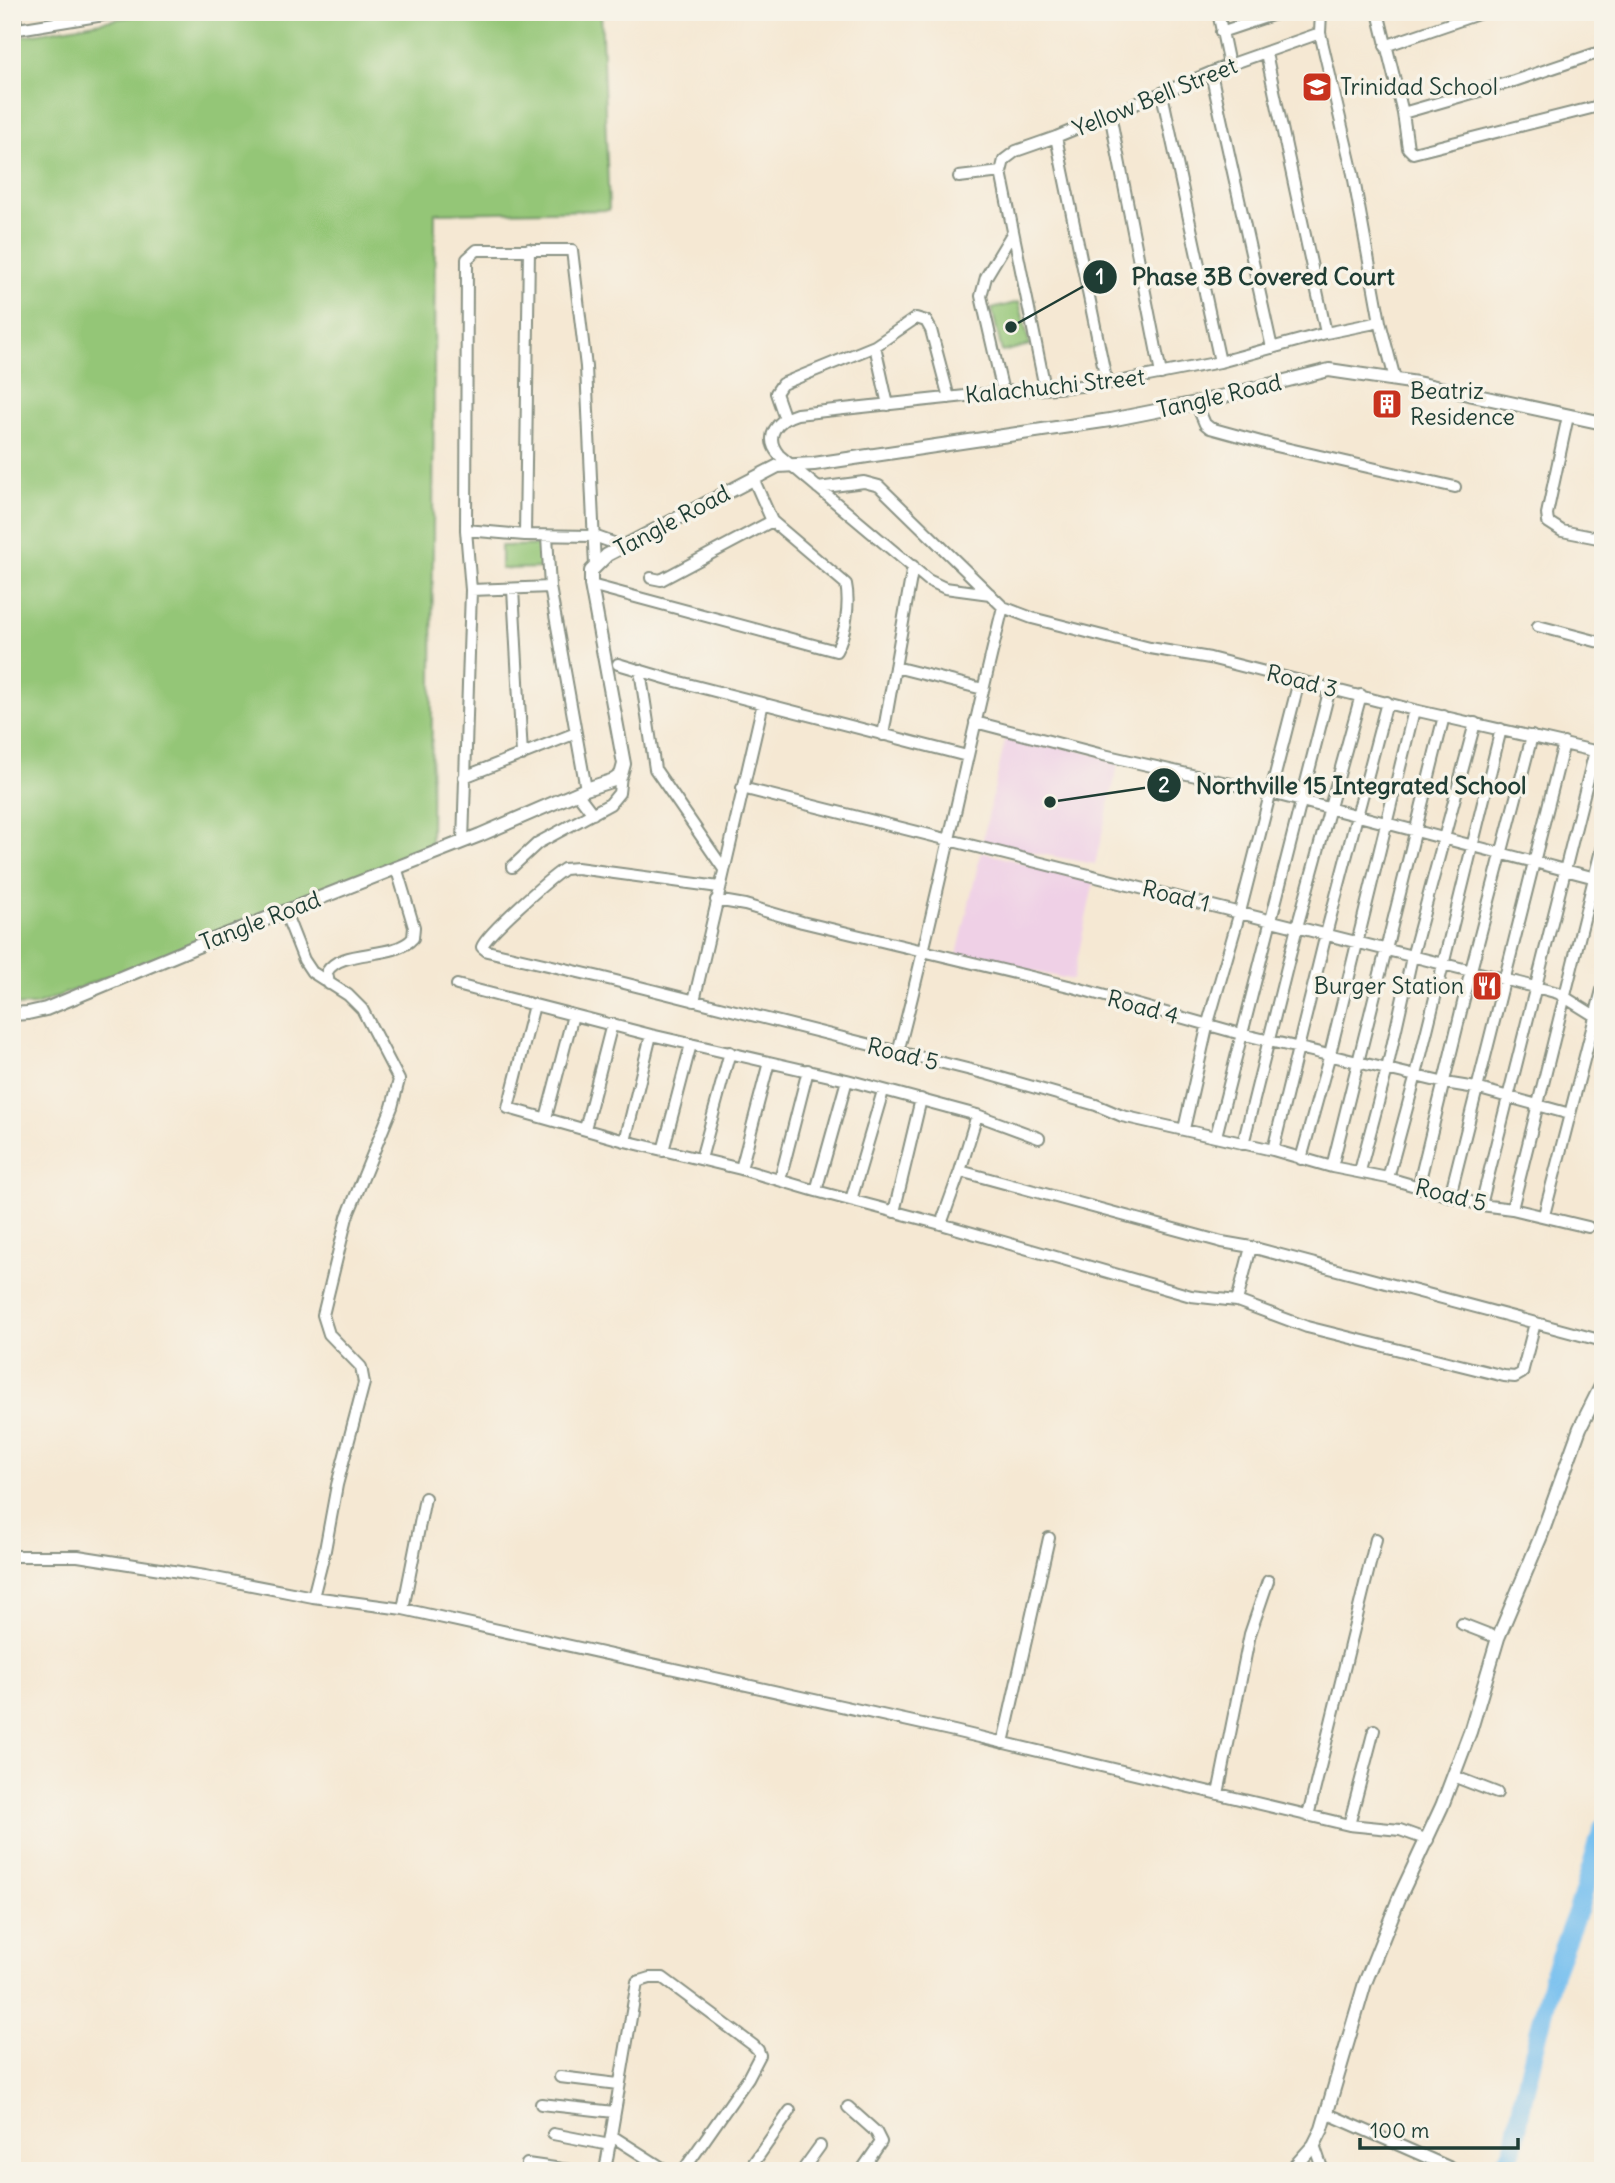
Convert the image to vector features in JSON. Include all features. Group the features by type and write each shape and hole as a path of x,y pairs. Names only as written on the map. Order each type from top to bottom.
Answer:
{"street":[{"path":"14,12 15,30 122,12"},
{"path":"1218,12 1229,65"},
{"path":"1221,32 1281,12"},
{"path":"1321,12 1320,33 1353,174 1380,322 1395,379"},
{"path":"1378,12 1403,113 1408,148 1413,153 1603,105"},
{"path":"1385,46 1484,12"},
{"name":"Yellow Bell Street","path":"1002,172 1004,160 1016,151 1229,65 1320,33"},
{"path":"1403,113 1514,81 1603,51"},
{"path":"1266,53 1326,333"},
{"path":"1211,73 1272,348"},
{"path":"1162,94 1220,362"},
{"path":"1110,114 1161,374"},
{"path":"1056,137 1107,384"},
{"path":"960,177 1002,172 1045,388"},
{"path":"1003,392 981,296 986,277 1013,232"},
{"path":"525,535 528,249"},
{"path":"463,842 471,590 466,530 467,259 477,250 568,249 572,250 574,255 586,367 594,566"},
{"path":"949,398 931,330 923,318 916,317 875,346 780,386 776,393 777,400 785,419 774,428 771,442 779,455 928,580 945,588 990,594"},
{"name":"Kalachuchi Street","path":"785,419 797,414 1107,384 1220,362 1326,333 1380,322"},
{"path":"875,346 888,405"},
{"name":"Tangle Road","path":"12,1014 46,1009 463,842 621,775 624,764 591,586 591,571 607,555 622,546 778,466 814,464 1110,420 1196,403 1329,370 1395,379 1603,424"},
{"path":"1196,403 1205,424 1210,428 1272,446 1455,487"},
{"path":"1568,416 1547,514 1548,522 1562,531 1603,539"},
{"path":"591,586 835,651 842,634 848,595 846,584 772,521 753,478"},
{"path":"818,488 864,482 879,486 1003,607 982,689 924,951 898,1052"},
{"path":"651,578 661,580 772,521"},
{"path":"466,530 525,535 594,536 622,546"},
{"path":"547,536 550,587 576,733 582,791 593,814"},
{"path":"883,735 913,566"},
{"path":"471,590 550,587"},
{"path":"513,589 522,755"},
{"name":"Road 3","path":"1003,607 1091,634 1210,658 1414,710 1599,752"},
{"path":"1538,626 1603,643"},
{"path":"618,664 967,756"},
{"path":"895,667 982,689"},
{"path":"640,670 655,769 723,868"},
{"path":"1184,1129 1208,1023 1300,681"},
{"path":"1216,1136 1299,800 1330,688"},
{"path":"1243,1144 1297,927 1361,695"},
{"path":"1273,1150 1387,702"},
{"path":"694,1001 763,703"},
{"path":"1301,1159 1330,1054 1414,710"},
{"path":"1332,1167 1444,716"},
{"path":"975,722 1331,808 1598,878"},
{"path":"1360,1171 1387,1069 1412,957 1475,723"},
{"path":"1388,1178 1501,729"},
{"path":"464,777 576,733"},
{"path":"1418,1188 1532,736"},
{"path":"1450,1196 1563,743"},
{"path":"1481,1205 1537,988 1564,869 1599,752"},
{"path":"512,867 538,842 616,799 621,775"},
{"name":"Road 1","path":"742,788 1558,993 1599,1018"},
{"path":"1512,1209 1598,878 1603,842"},
{"path":"329,984 327,972 337,962 402,946 413,937 415,931 396,867"},
{"name":"Road 5","path":"719,887 577,868 564,869 481,945 487,951 1045,1089 1122,1116 1216,1136 1332,1167 1360,1171 1481,1205 1544,1215 1588,1227"},
{"name":"Road 4","path":"716,900 1073,987 1241,1034 1475,1088 1570,1114"},
{"path":"285,912 304,960 312,972 348,995 362,1009 399,1076 399,1084 368,1170 347,1216 323,1315 326,1328 356,1360 364,1383 337,1485 328,1539 313,1597"},
{"path":"457,985 651,1035 847,1080 977,1115 1039,1138"},
{"path":"1544,1215 1570,1114 1599,1018 1603,986"},
{"path":"534,1005 509,1108 941,1224 1191,1296 1237,1301 1307,1327 1515,1377 1522,1373 1535,1323"},
{"path":"546,1118 573,1015"},
{"path":"584,1129 612,1024"},
{"path":"625,1141 651,1035"},
{"path":"663,1151 691,1044"},
{"path":"701,1159 730,1052"},
{"path":"741,1169 769,1062"},
{"path":"780,1180 808,1070"},
{"path":"816,1191 847,1080"},
{"path":"851,1200 883,1091"},
{"path":"894,1212 921,1100"},
{"path":"941,1224 977,1115"},
{"path":"960,1171 1603,1341"},
{"path":"1237,1301 1251,1247"},
{"path":"1291,2171 1314,2145 1365,1983 1400,1896 1428,1840 1470,1732 1498,1638 1541,1536 1580,1428 1603,1382"},
{"path":"404,1609 425,1498"},
{"path":"1003,1743 1049,1538"},
{"path":"1308,1816 1376,1539"},
{"path":"12,1556 78,1556 205,1576 313,1597 404,1609 1003,1743 1308,1816 1349,1825 1400,1830 1428,1840"},
{"path":"1218,1794 1250,1634 1268,1581"},
{"path":"1462,1624 1498,1638"},
{"path":"1349,1825 1374,1730"},
{"path":"1453,1776 1497,1793"},
{"path":"605,2171 637,1982 657,1977 674,1985 758,2050 759,2060 748,2078 682,2171"},
{"path":"560,2077 618,2084"},
{"path":"541,2104 614,2112"},
{"path":"848,2107 876,2132 881,2142 861,2171"},
{"path":"748,2171 790,2110"},
{"path":"1326,2113 1451,2168"},
{"path":"553,2134 611,2140 667,2171"},
{"path":"1314,2145 1323,2171"},
{"path":"802,2171 820,2146"},
{"path":"527,2164 576,2171"}],"shaded area":[{"path":"1007,732 1119,761 1095,864 982,843"},
{"path":"981,852 1094,881 1073,980 957,955"}],"green space":[{"path":"156,12 601,12 609,210 435,213 431,849 36,1005 12,1006 12,38"},
{"path":"1019,302 1030,345 1002,352 992,309"},
{"path":"545,545 546,568 501,569 501,546"}],"waterway":[{"path":"1497,2171 1511,2153 1515,2142 1553,1974 1581,1901 1603,1827"}],"place":[{"name":"Trinidad School","path":"1317,87"},
{"name":"Phase 3B Covered Court","path":"1011,327"},
{"name":"Beatriz Residence","path":"1387,404"},
{"name":"Northville 15 Integrated School","path":"1050,802"},
{"name":"Burger Station","path":"1487,986"}]}
